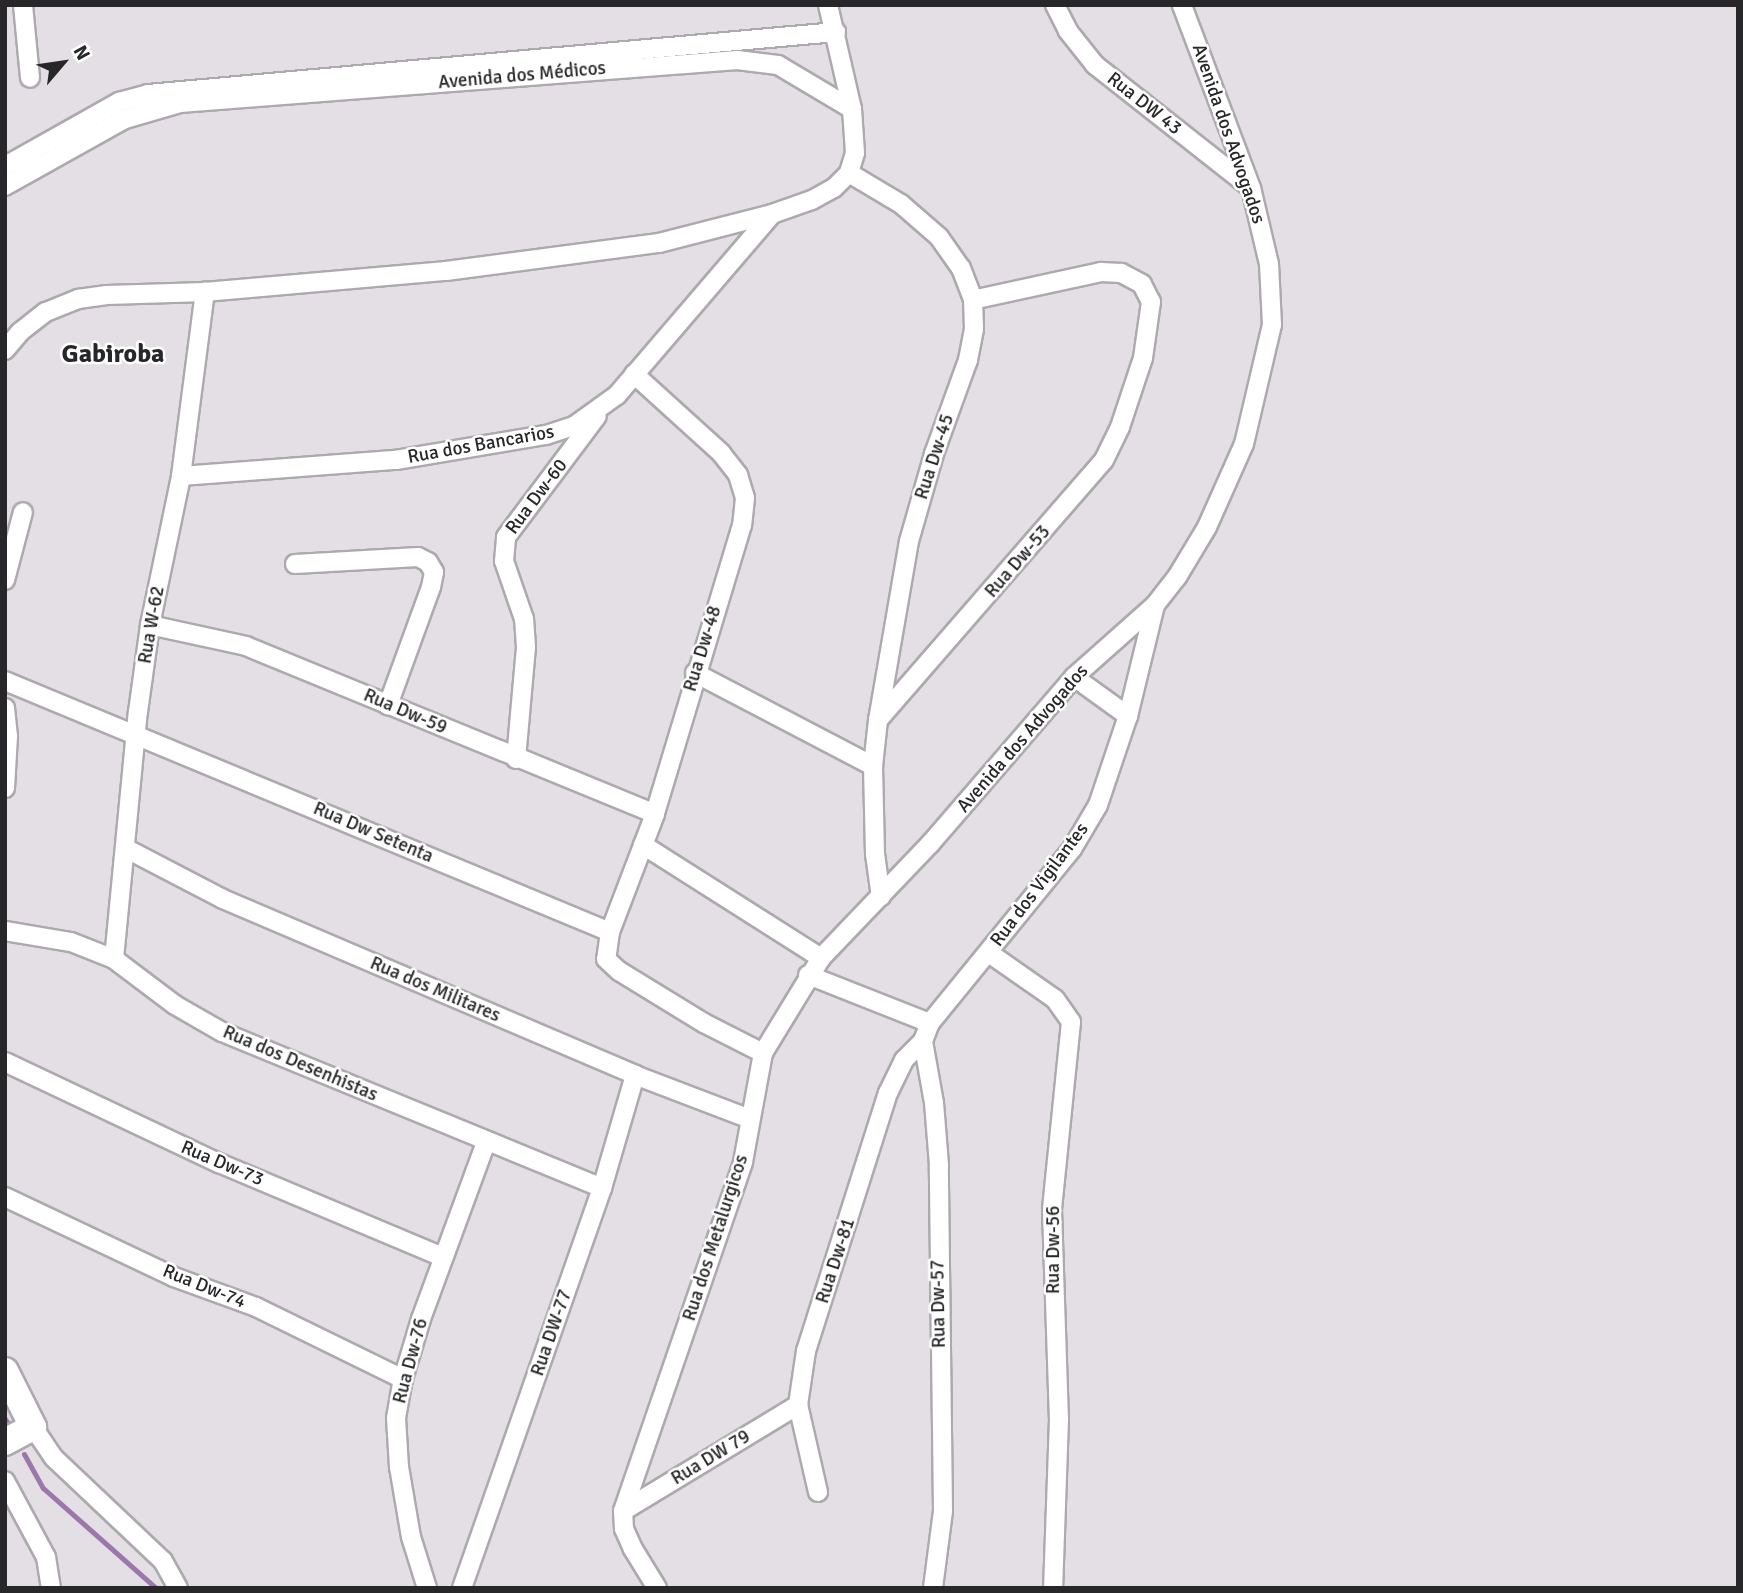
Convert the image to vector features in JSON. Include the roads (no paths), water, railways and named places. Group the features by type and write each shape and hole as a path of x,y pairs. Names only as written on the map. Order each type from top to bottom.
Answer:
{"street":[{"path":"23,5 30,78"},
{"path":"5,351 20,332 46,312 78,299 107,295 205,292 446,271 645,244 772,214 812,200 834,188 849,173 855,153 852,109 828,5"},
{"name":"Rua DW 43","path":"1055,5 1068,31 1095,65 1251,188"},
{"name":"Avenida dos Advogados","path":"763,1053 808,975 821,958 881,897 1074,677 1155,604 1177,577 1207,527 1244,444 1272,325 1269,264 1251,188 1182,5"},
{"name":"Avenida dos Médicos","path":"5,166 119,102 656,57 836,32"},
{"name":"Avenida dos Médicos","path":"656,57 761,61 795,73 852,109"},
{"name":"Avenida dos Médicos","path":"5,186 125,119 178,96"},
{"path":"849,173 901,205 939,237 961,268 974,300"},
{"name":"Rua dos Bancarios","path":"181,476 317,468 410,458 546,436 574,426 601,409 634,374 772,214"},
{"name":"Rua Dw-53","path":"878,720 942,650 1104,460 1134,390 1150,323 1151,302 1142,284 1121,273 1101,272 974,300"},
{"name":"Rua W-62","path":"114,959 136,733 150,625 181,476 205,292"},
{"name":"Rua Dw-45","path":"881,897 875,854 873,766 878,720 908,541 934,454 968,360 974,329 974,300"},
{"name":"Rua Dw-48","path":"634,374 721,453 738,475 745,498 742,525 695,673 655,814 605,950 607,959 619,971 704,1023 763,1053"},
{"name":"Rua Dw-60","path":"516,759 526,647 524,619 504,561 506,537 601,409"},
{"path":"5,580 23,512"},
{"path":"295,564 418,557 428,562 433,572 431,587 388,705"},
{"name":"Rua dos Vigilantes","path":"930,1023 1072,849 1098,804 1128,716 1155,604"},
{"name":"Rua Dw-59","path":"150,625 246,646 655,814"},
{"path":"695,673 873,766"},
{"path":"1074,677 1128,716"},
{"name":"Rua Dw Setenta","path":"5,681 136,733 610,932"},
{"path":"5,708 8,736 5,788"},
{"path":"643,845 821,958"},
{"name":"Rua dos Militares","path":"125,848 223,899 635,1076 750,1119"},
{"name":"Rua dos Desenhistas","path":"5,931 71,942 114,959 175,1005 222,1032 603,1188"},
{"name":"Rua Dw-56","path":"989,953 1055,999 1071,1022 1052,1210 1059,1419 1053,1588"},
{"path":"808,975 930,1023 923,1041"},
{"name":"Rua Dw-81","path":"818,1492 798,1405 806,1351 888,1093 904,1060 923,1041"},
{"name":"Rua Dw-57","path":"923,1041 934,1103 939,1165 943,1511 933,1588"},
{"name":"Rua dos Metalurgicos","path":"623,1511 740,1174 763,1053"},
{"name":"Rua Dw-73","path":"5,1062 99,1109 219,1163 443,1257"},
{"name":"Rua DW-77","path":"462,1588 603,1188 635,1076"},
{"name":"Rua Dw-76","path":"427,1588 411,1537 398,1466 396,1418 403,1379 443,1257 486,1142"},
{"name":"Rua Dw-74","path":"5,1197 174,1277 268,1313 403,1379"},
{"path":"5,1371 33,1427 54,1458 163,1561 177,1588"},
{"name":"Rua DW 79","path":"623,1511 798,1405"},
{"path":"5,1442 33,1427"},
{"path":"5,1481 46,1557 51,1588"},
{"path":"623,1511 624,1529 657,1588"}],"waterway":[{"path":"24,1454 43,1488 156,1588"}],"district":[{"name":"Gabiroba","path":"113,355"}]}
